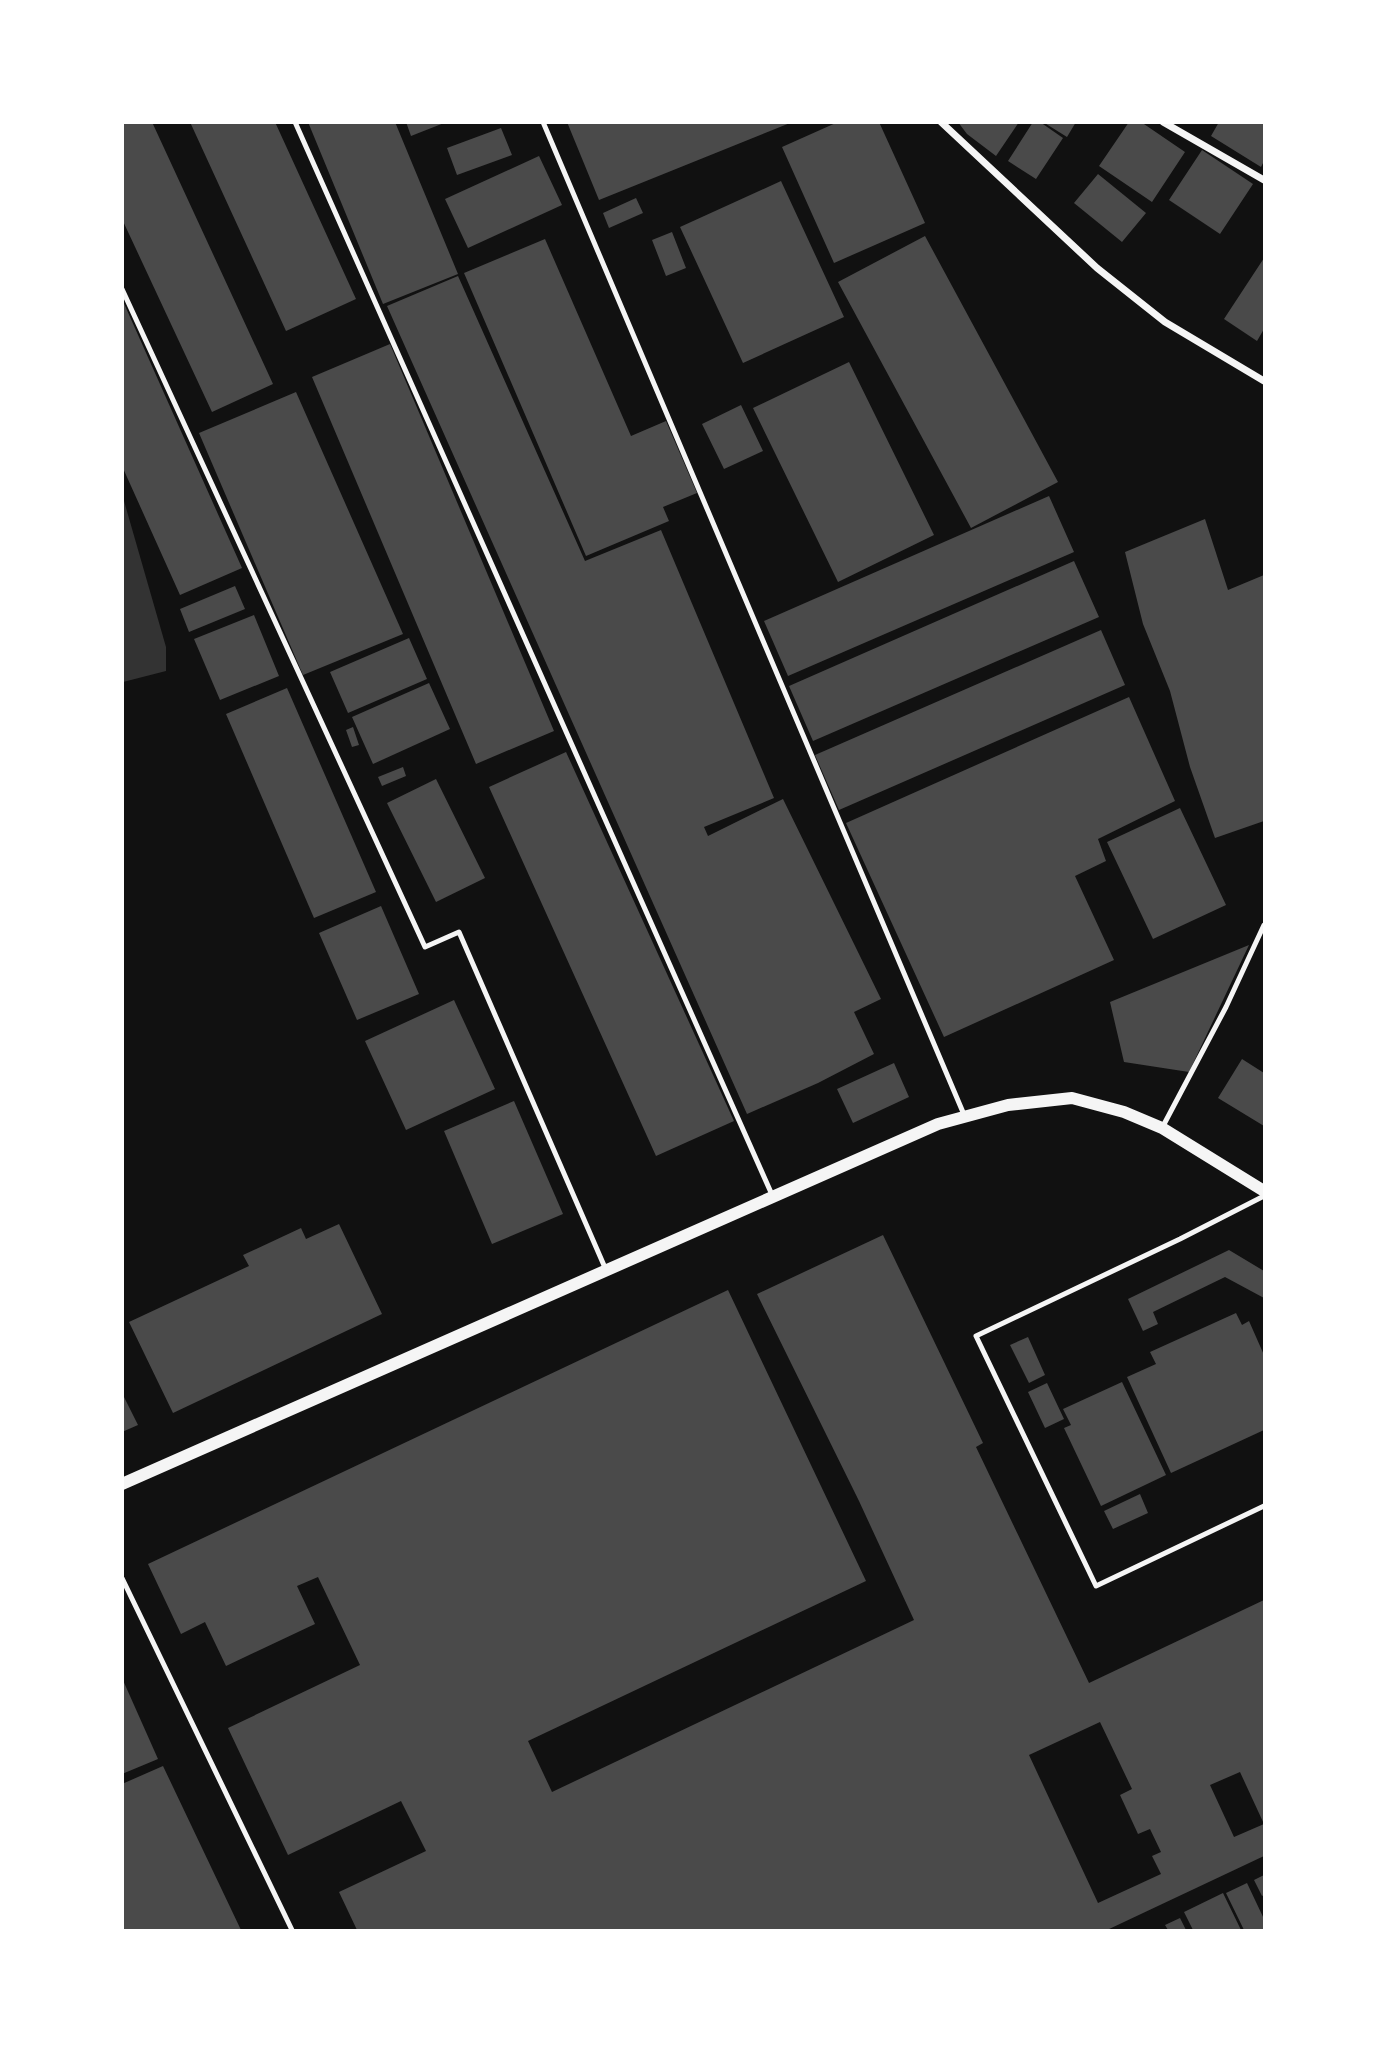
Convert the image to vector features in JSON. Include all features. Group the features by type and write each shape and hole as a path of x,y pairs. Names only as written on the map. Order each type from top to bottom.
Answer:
{"street":[{"path":"941,122 1097,268 1165,322 1265,381"},
{"path":"1163,122 1265,180"},
{"path":"122,1484 938,1124 1008,1105 1072,1098 1124,1112 1162,1128 1265,1193"}],"lane":[{"path":"295,122 773,1197"},
{"path":"543,122 965,1116"},
{"path":"122,289 425,947 459,932 606,1270"},
{"path":"1162,1128 1226,1007 1265,925"},
{"path":"1265,1193 1180,1238 976,1336 1096,1586 1265,1506"},
{"path":"122,1578 292,1930"}],"shaded area":[{"path":"122,494 166,647 166,671 123,682"}],"building":[{"path":"122,122 152,122 273,384 212,412 122,219"},
{"path":"190,122 275,122 356,299 286,331"},
{"path":"308,122 395,122 458,274 383,304"},
{"path":"406,122 444,122 444,123 411,136"},
{"path":"567,122 790,122 790,123 599,200"},
{"path":"838,122 879,122 925,223 834,263 782,147"},
{"path":"958,122 1019,122 996,156 967,134"},
{"path":"1033,122 1040,122 1063,138 1036,179 1008,161"},
{"path":"1043,122 1076,122 1067,137"},
{"path":"1129,122 1141,122 1185,152 1152,202 1099,166"},
{"path":"1219,122 1264,122 1264,161 1261,167 1211,136"},
{"path":"501,128 512,155 457,175 447,148"},
{"path":"1202,150 1253,184 1220,234 1169,200"},
{"path":"539,156 562,205 468,248 445,199"},
{"path":"1098,174 1146,213 1122,242 1074,203"},
{"path":"781,181 844,317 743,363 680,227"},
{"path":"636,198 643,213 609,228 603,213"},
{"path":"672,232 686,268 666,276 652,240"},
{"path":"925,236 1058,482 971,528 838,282"},
{"path":"545,239 631,436 666,421 697,493 663,507 669,521 586,556 464,273"},
{"path":"1264,258 1264,329 1257,341 1224,319"},
{"path":"458,276 585,561 661,530 774,798 704,827 708,836 783,799 881,999 854,1012 874,1054 818,1083 747,1114 387,306"},
{"path":"122,299 242,568 180,595 122,466"},
{"path":"390,344 554,731 476,764 312,377"},
{"path":"849,362 934,535 838,582 753,408"},
{"path":"296,392 403,634 303,675 199,433"},
{"path":"741,405 763,451 724,469 702,424"},
{"path":"1049,496 1074,552 788,676 764,621"},
{"path":"1205,519 1228,590 1264,575 1264,821 1215,838 1190,767 1170,691 1143,624 1125,552"},
{"path":"1074,561 1099,617 813,741 789,686"},
{"path":"235,586 245,609 189,632 180,609"},
{"path":"254,615 279,676 220,700 194,639"},
{"path":"1101,630 1125,685 839,810 815,755"},
{"path":"409,638 427,679 348,713 330,672"},
{"path":"429,683 450,729 373,764 352,717"},
{"path":"287,688 376,892 314,918 226,714"},
{"path":"1129,697 1175,801 1098,839 1106,861 1075,876 1114,960 944,1037 846,823"},
{"path":"353,727 359,745 352,747 346,730"},
{"path":"566,752 734,1121 656,1156 489,787"},
{"path":"403,767 406,776 382,786 378,777"},
{"path":"436,779 485,878 436,902 387,803"},
{"path":"1180,808 1226,905 1153,939 1107,842"},
{"path":"381,906 419,994 357,1020 319,933"},
{"path":"1249,945 1189,1072 1124,1062 1110,1002"},
{"path":"454,1000 495,1089 406,1130 365,1041"},
{"path":"1242,1059 1264,1073 1264,1126 1218,1098"},
{"path":"894,1063 909,1097 853,1123 837,1089"},
{"path":"514,1101 563,1214 492,1244 444,1131"},
{"path":"339,1224 382,1314 173,1413 129,1322 249,1266 243,1255 301,1228 306,1239"},
{"path":"883,1235 983,1443 976,1447 1089,1683 1264,1600 1264,1824 1264,1856 1107,1930 357,1930 339,1892 426,1851 401,1801 288,1855 228,1728 360,1665 318,1577 297,1586 315,1624 226,1666 205,1622 181,1634 148,1564 728,1290 866,1581 528,1741 552,1792 914,1620 757,1294","holes":["1100,1722 1132,1789 1120,1795 1138,1834 1150,1829 1161,1852 1152,1856 1161,1874 1098,1903 1029,1755","1240,1772 1264,1824 1234,1837 1210,1785"]},
{"path":"1229,1250 1264,1271 1264,1298 1225,1277 1153,1312 1158,1324 1143,1331 1128,1299"},
{"path":"1236,1313 1242,1325 1249,1321 1264,1355 1264,1430 1171,1473 1127,1377 1156,1364 1150,1352"},
{"path":"1028,1337 1045,1375 1029,1383 1010,1345"},
{"path":"1122,1382 1166,1475 1101,1506 1064,1428 1071,1425 1063,1409"},
{"path":"1047,1383 1064,1419 1045,1428 1028,1392"},
{"path":"122,1393 138,1425 122,1432"},
{"path":"1140,1494 1148,1513 1113,1529 1104,1511"},
{"path":"122,1678 158,1759 122,1774"},
{"path":"163,1766 241,1930 122,1930 122,1784"},
{"path":"1264,1875 1264,1895 1262,1896 1254,1880"},
{"path":"1247,1883 1264,1919 1264,1930 1244,1930 1226,1893"},
{"path":"1223,1893 1241,1930 1193,1930 1184,1912"},
{"path":"1180,1918 1186,1930 1168,1930 1165,1925"}]}
